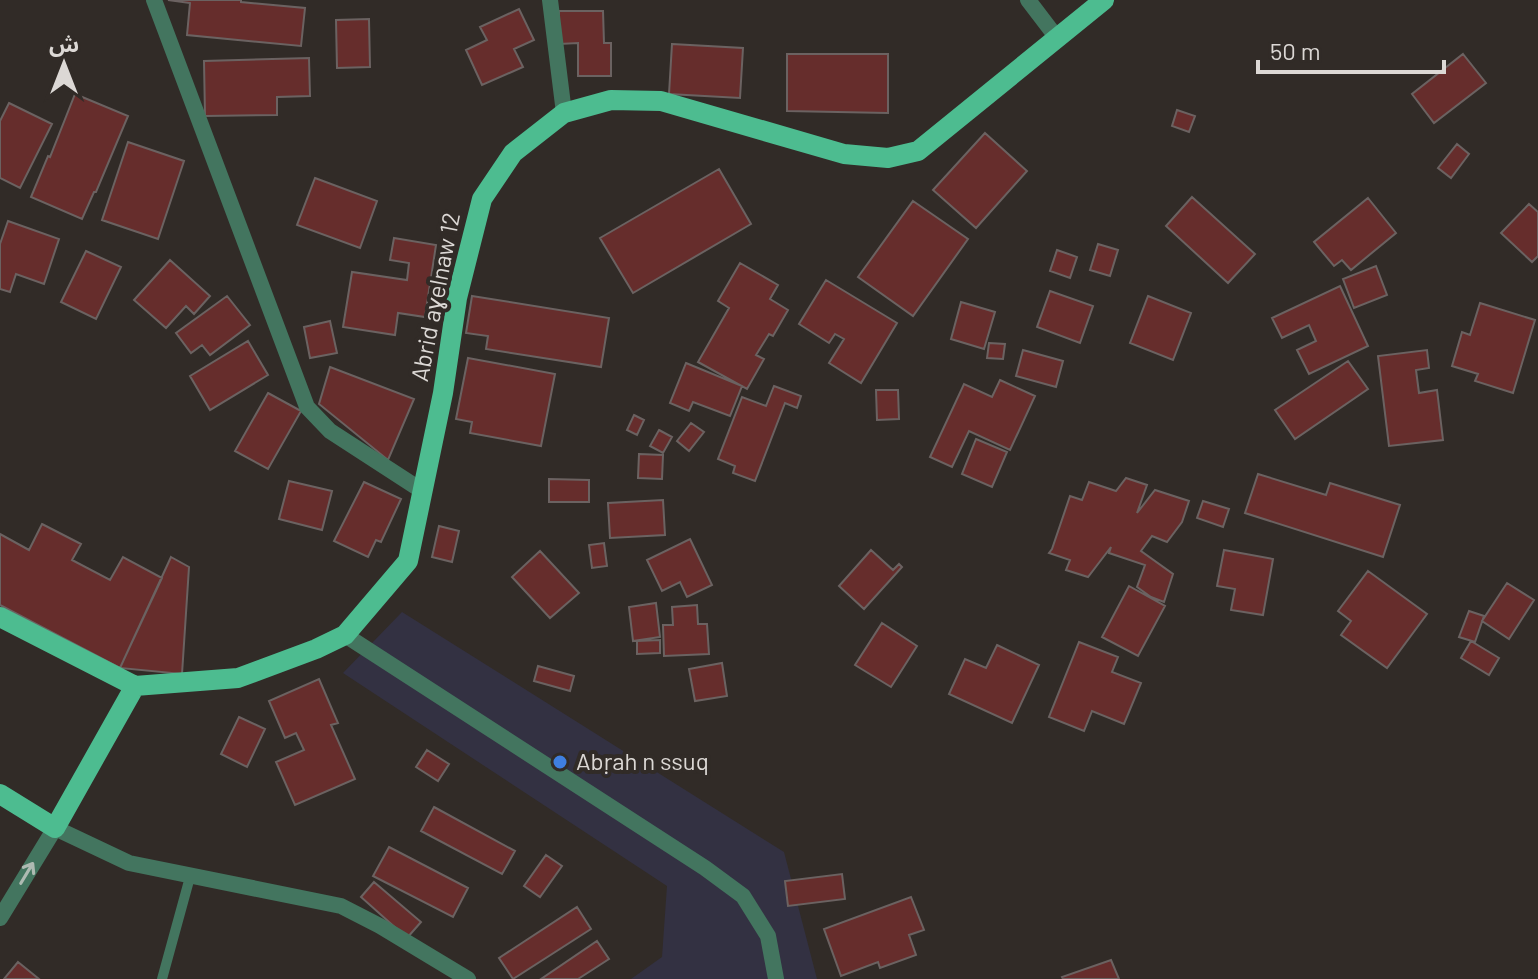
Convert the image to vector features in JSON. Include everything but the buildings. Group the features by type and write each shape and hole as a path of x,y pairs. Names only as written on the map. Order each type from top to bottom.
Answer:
{"main road":[{"name":"Abrid aɣelnaw 12","path":"135,686 238,678 316,649 345,635 408,561 443,393 457,298 482,199 513,153 564,113 611,100 661,101 844,154 888,158 918,151 1104,0"},
{"path":"0,617 135,686 55,828 0,794"}],"street":[{"path":"154,0 307,407 330,431 424,492"},
{"path":"550,0 564,113"},
{"path":"1028,0 1057,38"},
{"path":"345,635 705,868 743,896 768,936 776,979"},
{"path":"0,918 55,828 129,863 341,906 468,979"}],"lane":[{"path":"162,979 190,877"}],"shaded area":[{"name":"Abṛah n ssuq","path":"402,612 784,852 817,979 631,979 662,957 667,886 343,673"}],"place":[{"name":"Abṛah n ssuq","path":"560,762"}]}
